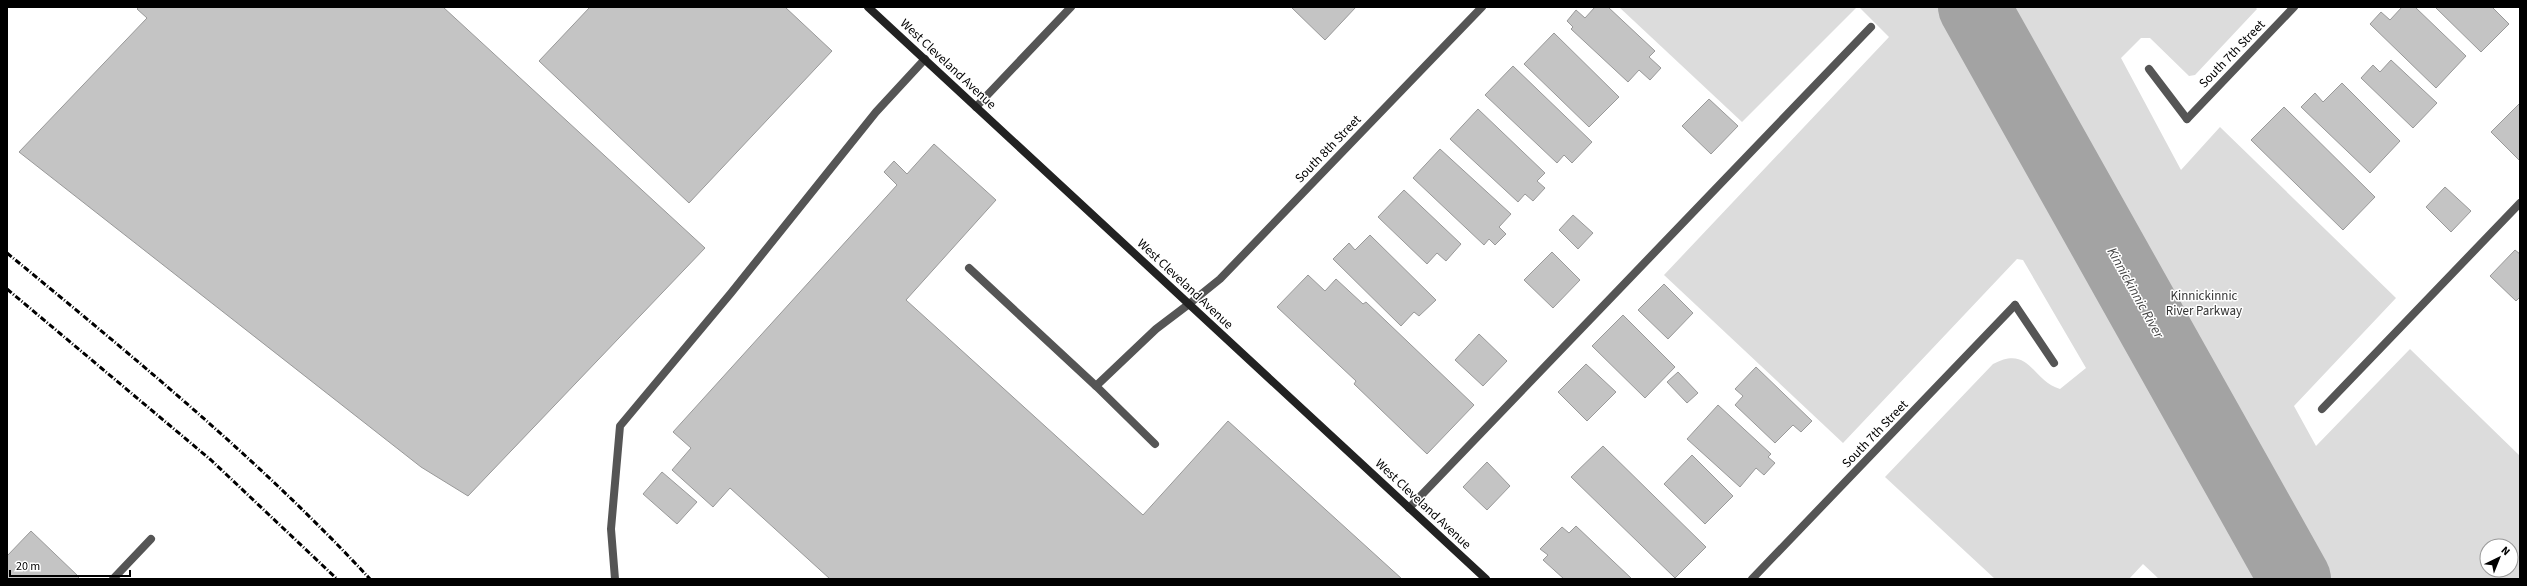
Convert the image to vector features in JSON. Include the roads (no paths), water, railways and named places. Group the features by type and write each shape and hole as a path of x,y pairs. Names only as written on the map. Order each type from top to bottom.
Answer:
{"street":[{"name":"West Cleveland Avenue","path":"868,7 1486,579"},
{"path":"976,107 1071,7"},
{"name":"South 8th Street","path":"1096,386 1156,329 1220,279 1482,7"},
{"name":"South 7th Street","path":"2149,70 2187,118 2294,7"},
{"path":"1409,508 1870,27"},
{"path":"615,579 611,529 620,426 731,293 876,112 925,59"},
{"path":"2322,410 2520,203"},
{"path":"969,268 1096,386 1155,444"},
{"name":"South 7th Street","path":"1752,579 2015,305 2054,363"},
{"path":"113,579 151,539"}],"waterway":[{"name":"Kinnickinnic River","path":"1974,7 2295,579"}],"railway":[{"path":"7,253 148,370 240,451 328,535 370,579"},
{"path":"7,289 211,460 337,579"}],"park label":[{"name":"Kinnickinnic River Parkway","path":"2204,304"}]}
